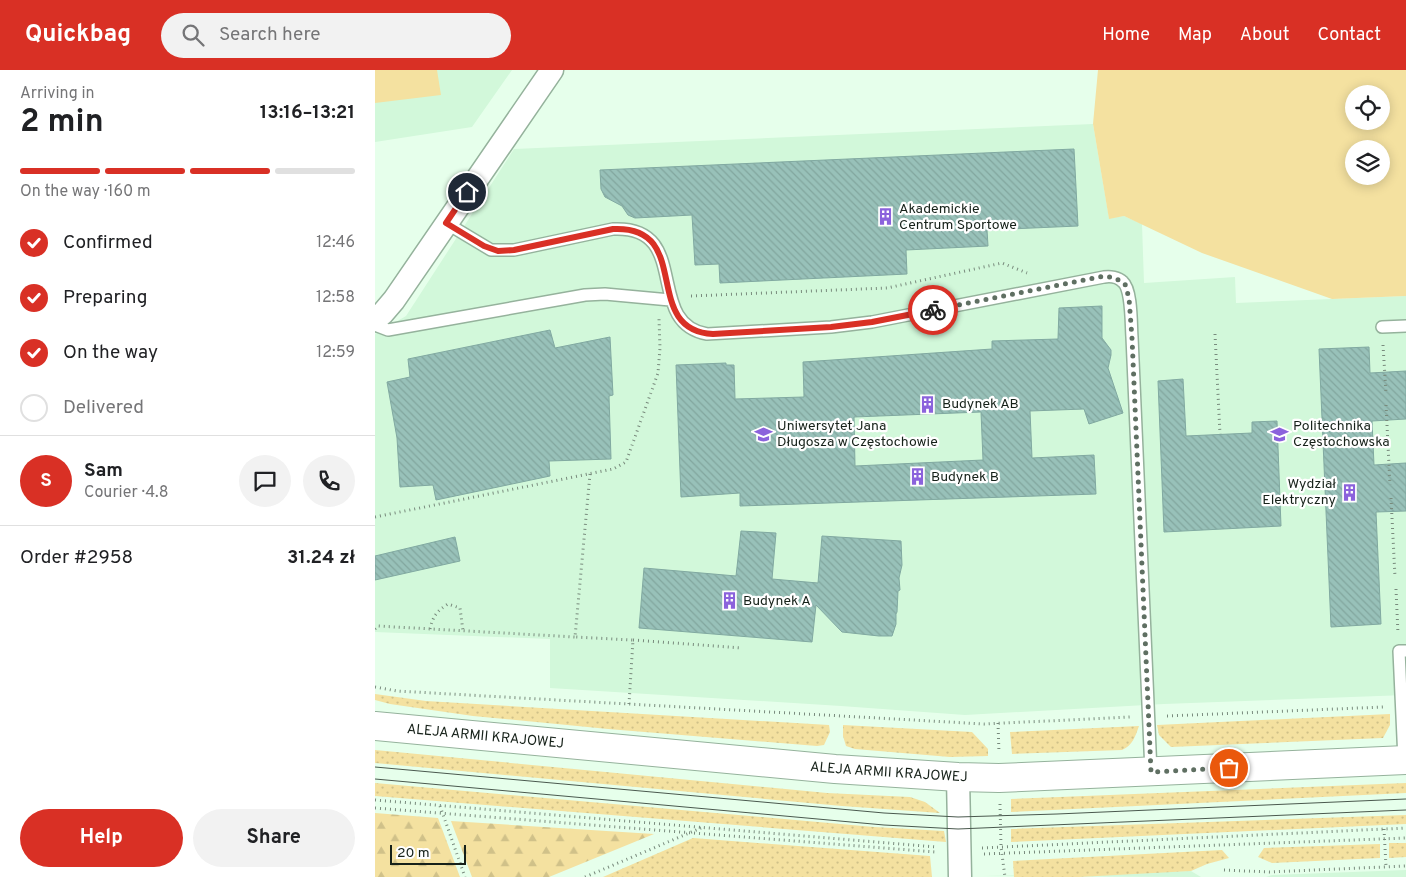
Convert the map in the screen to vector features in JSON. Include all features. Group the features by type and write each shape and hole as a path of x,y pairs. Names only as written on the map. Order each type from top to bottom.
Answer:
{"main road":[{"name":"ALEJA ARMII KRAJOWEJ","path":"375,726 746,762 958,777 999,778 1405,760"}],"street":[{"path":"375,320 395,300 552,70"},
{"path":"958,777 960,877"}],"lane":[{"path":"446,223 484,246 498,251 514,250 613,229 633,230 646,236 659,253 664,266 670,298 678,316 688,327 700,332 713,334 831,327 872,322 1107,276 1123,282 1127,289 1132,338 1151,772"},
{"path":"375,325 388,330 585,295 605,294 670,298"},
{"path":"1382,327 1406,326"},
{"path":"1403,651 1402,706 1405,760"}],"path":[{"path":"375,517 613,469 626,462 658,374 660,348 658,320 670,298 887,288 1002,263 1058,286"},
{"path":"1382,327 1386,393"},
{"path":"1215,334 1220,434"},
{"path":"1386,405 1391,486"},
{"path":"575,637 590,474"},
{"path":"1391,498 1395,577"},
{"path":"1396,589 1403,651"},
{"path":"430,629 437,610 448,604 460,608 463,631"},
{"path":"375,629 378,626 742,648"},
{"path":"629,704 633,640"},
{"path":"375,688 397,691 984,724 1402,706"},
{"path":"375,800 702,827 959,851 1406,828"},
{"path":"440,806 465,877"},
{"path":"375,808 690,834 1002,854 1214,844 1406,838"},
{"path":"585,877 690,834 702,827"},
{"path":"1385,829 1386,866"},
{"path":"1224,870 1269,872 1406,866"}],"shaded area":[{"path":"375,70 512,70 472,127 375,142"},
{"name":"Uniwersytet Jana Długosza w Częstochowie","path":"1093,124 1109,218 1124,216 1142,224 1144,283 1235,277 1236,303 1406,296 1406,695 1164,704 965,715 550,688 550,639 375,632 375,334 406,316 514,149"},
{"path":"1406,870 1406,877 1266,877 1272,875"},
{"path":"1191,871 1201,877 983,876"}],"green space":[{"path":"375,70 437,70 441,95 375,103"},
{"path":"1098,70 1406,70 1406,296 1332,299 1202,253 1124,216 1109,219 1093,124"},
{"path":"375,694 426,701 829,725 830,732 824,745 817,746 608,729 473,716 390,704 375,700"},
{"path":"1390,714 1390,725 1383,738 1171,747 1159,735 1157,725"},
{"path":"843,725 972,732 988,749 988,756 950,757 855,749 846,746 843,736"},
{"path":"1139,726 1131,743 1122,750 1012,754 1010,732"},
{"path":"375,750 827,793 910,797 925,802 940,813 842,806 375,763"},
{"path":"375,783 874,827 944,831 946,842 375,796"},
{"path":"1406,783 1406,793 1011,812 1011,799"},
{"path":"375,813 438,818 460,877 375,877"},
{"path":"1406,815 1406,824 1011,842 1011,829"},
{"path":"451,821 654,834 549,877 472,877"},
{"path":"693,838 930,856 932,877 603,877"},
{"path":"1389,843 1406,843 1406,857 1389,858"},
{"path":"1380,844 1380,858 1272,863 1258,857 1264,848"},
{"path":"1222,850 1229,858 1191,871 1079,877 1014,877 1013,861"}],"building":[{"name":"Akademickie Centrum Sportowe","path":"1074,149 1078,226 987,230 988,246 906,250 907,274 720,283 719,264 695,265 692,215 635,218 628,215 622,206 605,197 601,189 600,170"},
{"path":"1102,306 1102,338 1111,350 1108,368 1123,413 1089,424 1084,409 1030,411 1032,458 1094,455 1096,494 740,506 740,493 681,497 676,365 726,363 726,365 734,365 735,399 804,397 803,362 992,349 992,341 1058,339 1059,308","holes":["981,412 983,460 855,466 854,417"]},
{"path":"550,330 555,348 610,337 613,395 609,396 611,459 549,461 550,476 436,500 433,485 400,487 397,438 387,382 410,377 408,359"},
{"name":"Wydział Elektryczny","path":"1369,347 1370,373 1406,371 1406,419 1372,421 1374,465 1406,463 1406,511 1376,512 1381,624 1331,627 1319,349"},
{"path":"1183,379 1186,436 1252,433 1252,422 1277,421 1281,526 1164,532 1158,381"},
{"path":"741,531 776,533 772,579 818,583 822,536 901,541 900,590 898,591 896,624 892,636 842,632 816,605 812,642 639,628 644,568 736,576"},
{"path":"455,537 460,561 375,580 375,556"}],"tram line":[{"path":"375,767 884,813 958,817 1406,799"},
{"path":"375,779 884,825 958,829 1406,810"}],"way so far":[{"path":"933,310 1104,276 1115,278 1125,284 1129,298 1132,338 1151,772 1229,768"}],"place":[{"name":"Akademickie Centrum Sportowe","path":"885,217"},
{"name":"Budynek AB","path":"928,404"},
{"name":"Uniwersytet Jana Długosza w Częstochowie","path":"763,434"},
{"name":"Politechnika Częstochowska","path":"1279,434"},
{"name":"Budynek B","path":"917,477"},
{"name":"Wydział Elektryczny","path":"1350,492"},
{"name":"Budynek A","path":"729,601"}],"route":[{"path":"467,192 446,223 491,250 514,250 613,229 625,228 646,236 662,258 670,300 675,311 688,327 700,332 713,334 831,327 872,322 933,310"}]}
